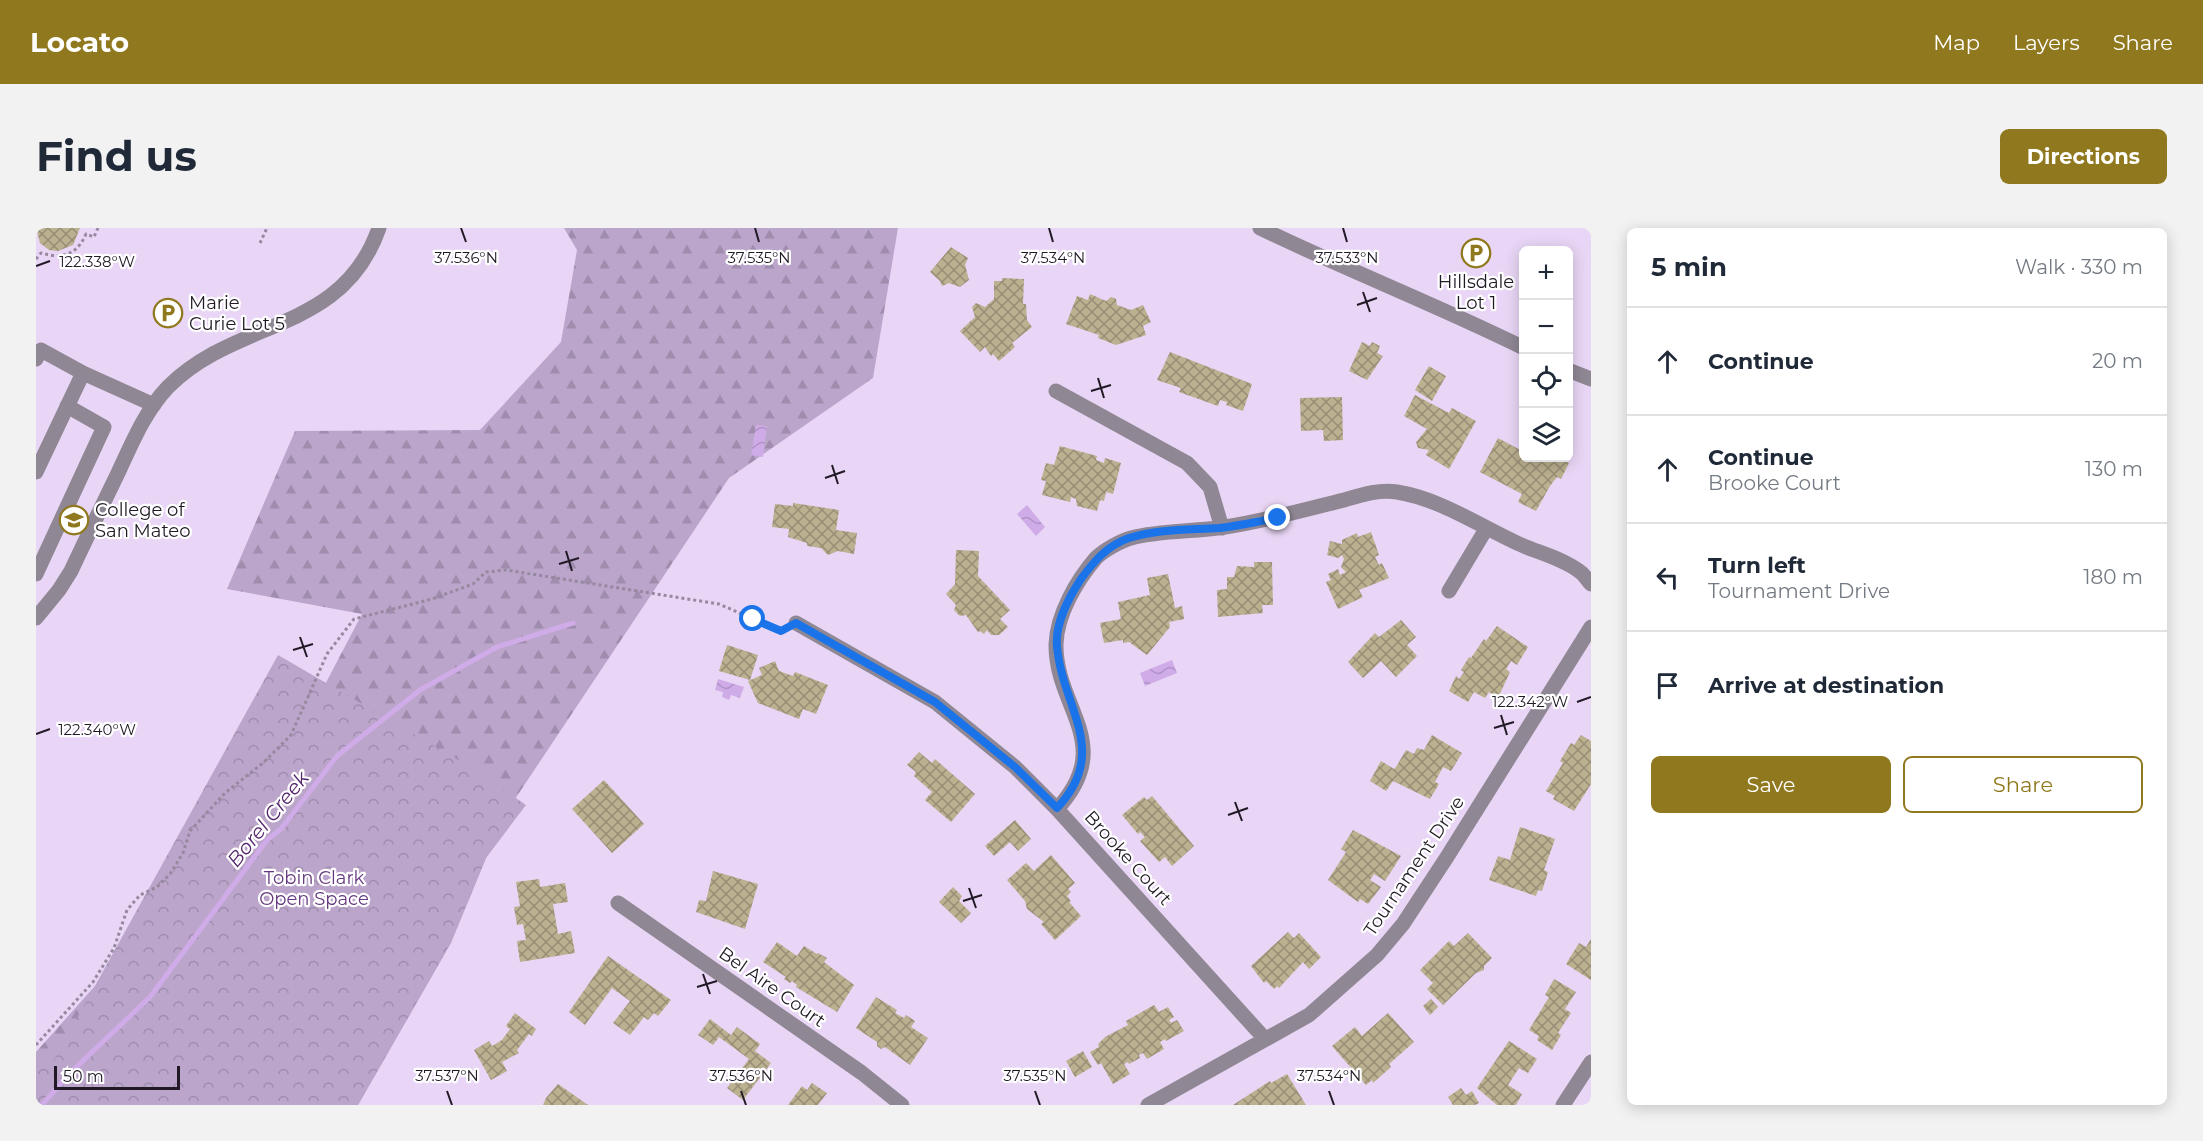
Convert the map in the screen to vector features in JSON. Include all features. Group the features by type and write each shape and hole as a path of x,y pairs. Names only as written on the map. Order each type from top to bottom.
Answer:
{"street":[{"path":"36,618 59,591 141,425 153,405 168,387 212,355 247,337 299,316 331,298 362,264 379,228"},
{"path":"1260,228 1330,262 1467,320 1519,346"},
{"path":"38,352 153,405"},
{"path":"1573,372 1591,379"},
{"path":"36,472 83,373"},
{"path":"1056,391 1187,463 1210,487 1222,528"},
{"path":"36,574 104,427 66,406"},
{"path":"1057,808 1072,789 1084,756 1081,727 1062,677 1056,644 1062,617 1077,585 1097,557 1127,539 1159,531 1222,528 1278,518 1374,492 1395,492 1436,502 1486,529 1579,571 1591,584"},
{"path":"1449,591 1486,529"},
{"name":"Brooke Court","path":"796,623 935,702 1015,767 1057,808 1265,1039"},
{"name":"Tournament Drive","path":"1148,1105 1309,1015 1377,956 1403,924 1591,627"},
{"name":"Bel Aire Court","path":"618,903 862,1073 902,1105"},
{"path":"1563,1105 1591,1062"}],"path":[{"path":"36,259 41,253 55,257 67,255 82,243 86,234 94,237 98,228"},
{"path":"260,243 267,228"},
{"path":"36,1045 93,982 114,948 127,910 140,895 157,887 170,874 183,853 190,831 225,794 263,763 291,735 327,654 354,619 432,599 473,584 486,573 506,570 719,603 781,631 796,623"}],"green space":[{"path":"564,228 898,228 873,378 729,478 503,817 451,943 358,1105 36,1105 36,1052 269,791 362,614 227,589 295,431 480,430 561,342 577,250"},
{"name":"Tobin Clark Open Space","path":"278,655 474,769 526,805 486,858 450,944 358,1105 36,1105 36,1051 54,1060"}],"water":[{"path":"756,425 767,426 763,457 751,455"},
{"path":"1027,505 1045,527 1036,536 1017,514"},
{"path":"1172,660 1177,673 1145,686 1140,673"},
{"path":"718,679 744,687 740,698 731,695 729,700 722,697 723,692 715,690"}],"building":[{"path":"36,228 80,228 73,245 58,251 49,250 40,243"},
{"path":"951,247 968,258 965,265 969,280 960,287 949,283 942,286 930,272"},
{"path":"1002,278 1024,279 1023,304 1026,304 1027,320 1032,327 1012,343 1015,347 999,361 993,354 991,356 985,347 980,352 960,331 975,317 972,307 976,303 985,307 994,299 994,281 1002,281"},
{"path":"1090,294 1106,301 1111,297 1116,299 1117,305 1131,310 1143,305 1151,322 1143,326 1146,335 1116,345 1098,338 1099,335 1066,324 1077,296 1088,300"},
{"path":"1362,342 1370,346 1372,342 1380,346 1377,353 1383,356 1367,380 1349,371"},
{"path":"1170,352 1252,384 1243,411 1226,405 1227,402 1220,400 1218,406 1179,392 1181,388 1157,380"},
{"path":"1429,366 1446,376 1432,401 1415,390"},
{"path":"1415,395 1449,413 1452,408 1476,421 1449,469 1426,455 1429,450 1418,448 1416,442 1427,429 1404,416"},
{"path":"1342,397 1343,440 1324,441 1323,430 1301,431 1300,398"},
{"path":"1498,438 1519,449 1519,462 1569,463 1561,479 1557,477 1550,486 1536,511 1518,502 1522,494 1480,472"},
{"path":"1060,446 1097,456 1096,460 1104,463 1105,458 1121,463 1113,494 1106,492 1104,501 1100,500 1097,511 1077,506 1076,499 1071,497 1070,502 1042,495 1046,481 1041,480 1046,463 1054,465"},
{"path":"793,503 839,510 836,530 857,533 854,554 838,551 828,555 821,548 807,546 807,543 788,537 789,529 772,527 775,504 793,506"},
{"path":"1371,532 1379,555 1375,557 1379,565 1382,563 1389,578 1359,590 1363,597 1338,609 1326,582 1331,580 1328,574 1338,569 1340,575 1346,572 1341,567 1344,559 1342,555 1338,558 1327,555 1330,541 1342,544 1342,540 1357,533 1358,537"},
{"path":"956,550 979,551 978,576 1010,610 1000,619 1008,627 999,635 991,635 987,630 984,634 978,632 966,615 960,616 954,610 956,605 946,594 955,584"},
{"path":"1254,562 1272,562 1273,605 1262,605 1263,613 1218,617 1217,590 1227,589 1227,577 1234,577 1237,566 1254,567"},
{"path":"1168,574 1175,608 1182,606 1184,619 1169,622 1170,627 1147,655 1129,642 1123,643 1123,640 1104,643 1100,623 1121,619 1118,602 1150,595 1147,578"},
{"path":"1401,620 1416,637 1407,645 1417,656 1396,677 1381,661 1363,678 1348,662 1375,633 1379,637"},
{"path":"1497,626 1528,647 1517,665 1511,661 1506,669 1510,672 1498,698 1489,692 1485,698 1474,692 1468,702 1449,691 1456,676 1459,679 1464,672 1461,670 1469,657 1471,658 1484,639 1486,641"},
{"path":"727,645 758,655 750,680 719,671"},
{"path":"775,661 779,671 793,676 795,672 828,685 816,714 803,709 799,719 758,703 748,681 762,675 759,668"},
{"path":"1432,735 1462,753 1451,771 1443,767 1435,782 1439,784 1430,799 1393,781 1386,791 1370,781 1381,761 1394,769 1406,750 1414,754 1417,748 1424,750"},
{"path":"1581,735 1591,741 1591,784 1574,811 1553,799 1555,796 1546,791 1563,763 1560,761 1571,743 1574,745"},
{"path":"919,752 932,763 935,759 975,794 951,822 925,800 932,792 914,776 916,772 907,765"},
{"path":"604,780 644,824 612,853 572,809"},
{"path":"1152,796 1194,846 1172,866 1165,857 1159,862 1140,841 1145,837 1140,832 1138,834 1122,815 1144,797 1147,800"},
{"path":"1015,820 1031,839 1018,851 1010,842 994,856 985,846"},
{"path":"1520,827 1555,839 1544,870 1548,872 1542,891 1538,890 1536,896 1489,880 1498,856 1510,860"},
{"path":"1353,830 1401,856 1385,881 1374,874 1370,880 1381,887 1368,904 1360,899 1358,902 1328,880 1346,852 1341,849"},
{"path":"1051,855 1075,883 1068,889 1071,892 1067,896 1071,901 1069,902 1081,916 1055,940 1041,924 1044,922 1027,909 1025,901 1007,880 1026,863 1034,871"},
{"path":"713,871 758,884 745,929 696,912 699,900 706,901"},
{"path":"539,879 540,887 565,883 568,902 553,904 558,934 571,931 575,953 520,962 517,941 526,940 523,924 517,925 514,907 520,906 516,882"},
{"path":"953,887 962,896 959,901 971,913 961,923 939,902"},
{"path":"1288,932 1294,938 1299,933 1321,957 1309,969 1303,962 1279,988 1277,986 1274,989 1266,981 1264,983 1251,966"},
{"path":"1468,933 1492,958 1484,966 1484,970 1476,973 1443,1005 1427,989 1433,983 1420,970 1449,941 1454,946"},
{"path":"1591,939 1591,980 1566,964 1579,943 1586,947"},
{"path":"777,942 797,956 804,946 827,958 824,962 854,985 837,1012 796,987 797,985 792,981 790,983 784,979 786,977 763,962"},
{"path":"608,956 671,1000 658,1016 654,1013 648,1020 644,1017 630,1035 613,1023 630,1001 612,988 585,1025 569,1012"},
{"path":"1554,979 1576,992 1565,1009 1571,1013 1558,1033 1561,1035 1552,1050 1537,1040 1539,1036 1529,1030 1549,997 1545,995"},
{"path":"876,997 897,1010 895,1013 904,1018 906,1015 915,1021 911,1027 928,1038 910,1065 885,1047 881,1049 877,1046 877,1042 856,1028"},
{"path":"1431,999 1438,1007 1430,1015 1423,1006"},
{"path":"1154,1005 1159,1012 1168,1007 1174,1017 1169,1020 1171,1023 1177,1020 1184,1031 1160,1042 1164,1049 1147,1059 1143,1053 1139,1055 1140,1058 1124,1064 1130,1074 1113,1084 1101,1063 1098,1065 1090,1052 1099,1047 1098,1044 1105,1037 1128,1025 1126,1021"},
{"path":"515,1013 536,1029 532,1036 529,1034 517,1050 519,1053 502,1062 507,1071 491,1080 474,1050 489,1041 492,1046 502,1040 510,1029 506,1026"},
{"path":"1388,1013 1414,1042 1389,1064 1391,1067 1373,1083 1372,1080 1366,1085 1332,1046 1355,1027 1362,1036"},
{"path":"710,1019 731,1035 737,1027 760,1044 755,1051 771,1063 743,1100 727,1088 749,1059 719,1037 713,1045 698,1035"},
{"path":"1509,1041 1537,1059 1528,1073 1519,1068 1508,1085 1522,1094 1516,1105 1497,1105 1477,1088"},
{"path":"1083,1051 1092,1067 1075,1077 1066,1061"},
{"path":"1287,1074 1306,1105 1233,1105 1270,1081 1271,1083"},
{"path":"812,1083 827,1093 818,1105 788,1105 802,1086 807,1090"},
{"path":"558,1084 588,1105 543,1105"},
{"path":"1461,1088 1466,1095 1472,1091 1479,1103 1453,1105 1448,1097"}],"waterway":[{"name":"Borel Creek","path":"42,1105 69,1074 150,997 267,840 281,829 337,756 420,690 497,647 573,623"}],"place":[{"name":"Hillsdale Lot 1","path":"1476,253"},
{"name":"Marie Curie Lot 5","path":"168,313"},
{"name":"College of San Mateo","path":"74,520"}],"route":[{"path":"753,619 781,631 796,623 935,702 1015,767 1057,808 1068,797 1084,756 1081,727 1062,677 1056,644 1062,617 1077,585 1097,557 1127,539 1159,531 1222,528 1278,518"}]}
